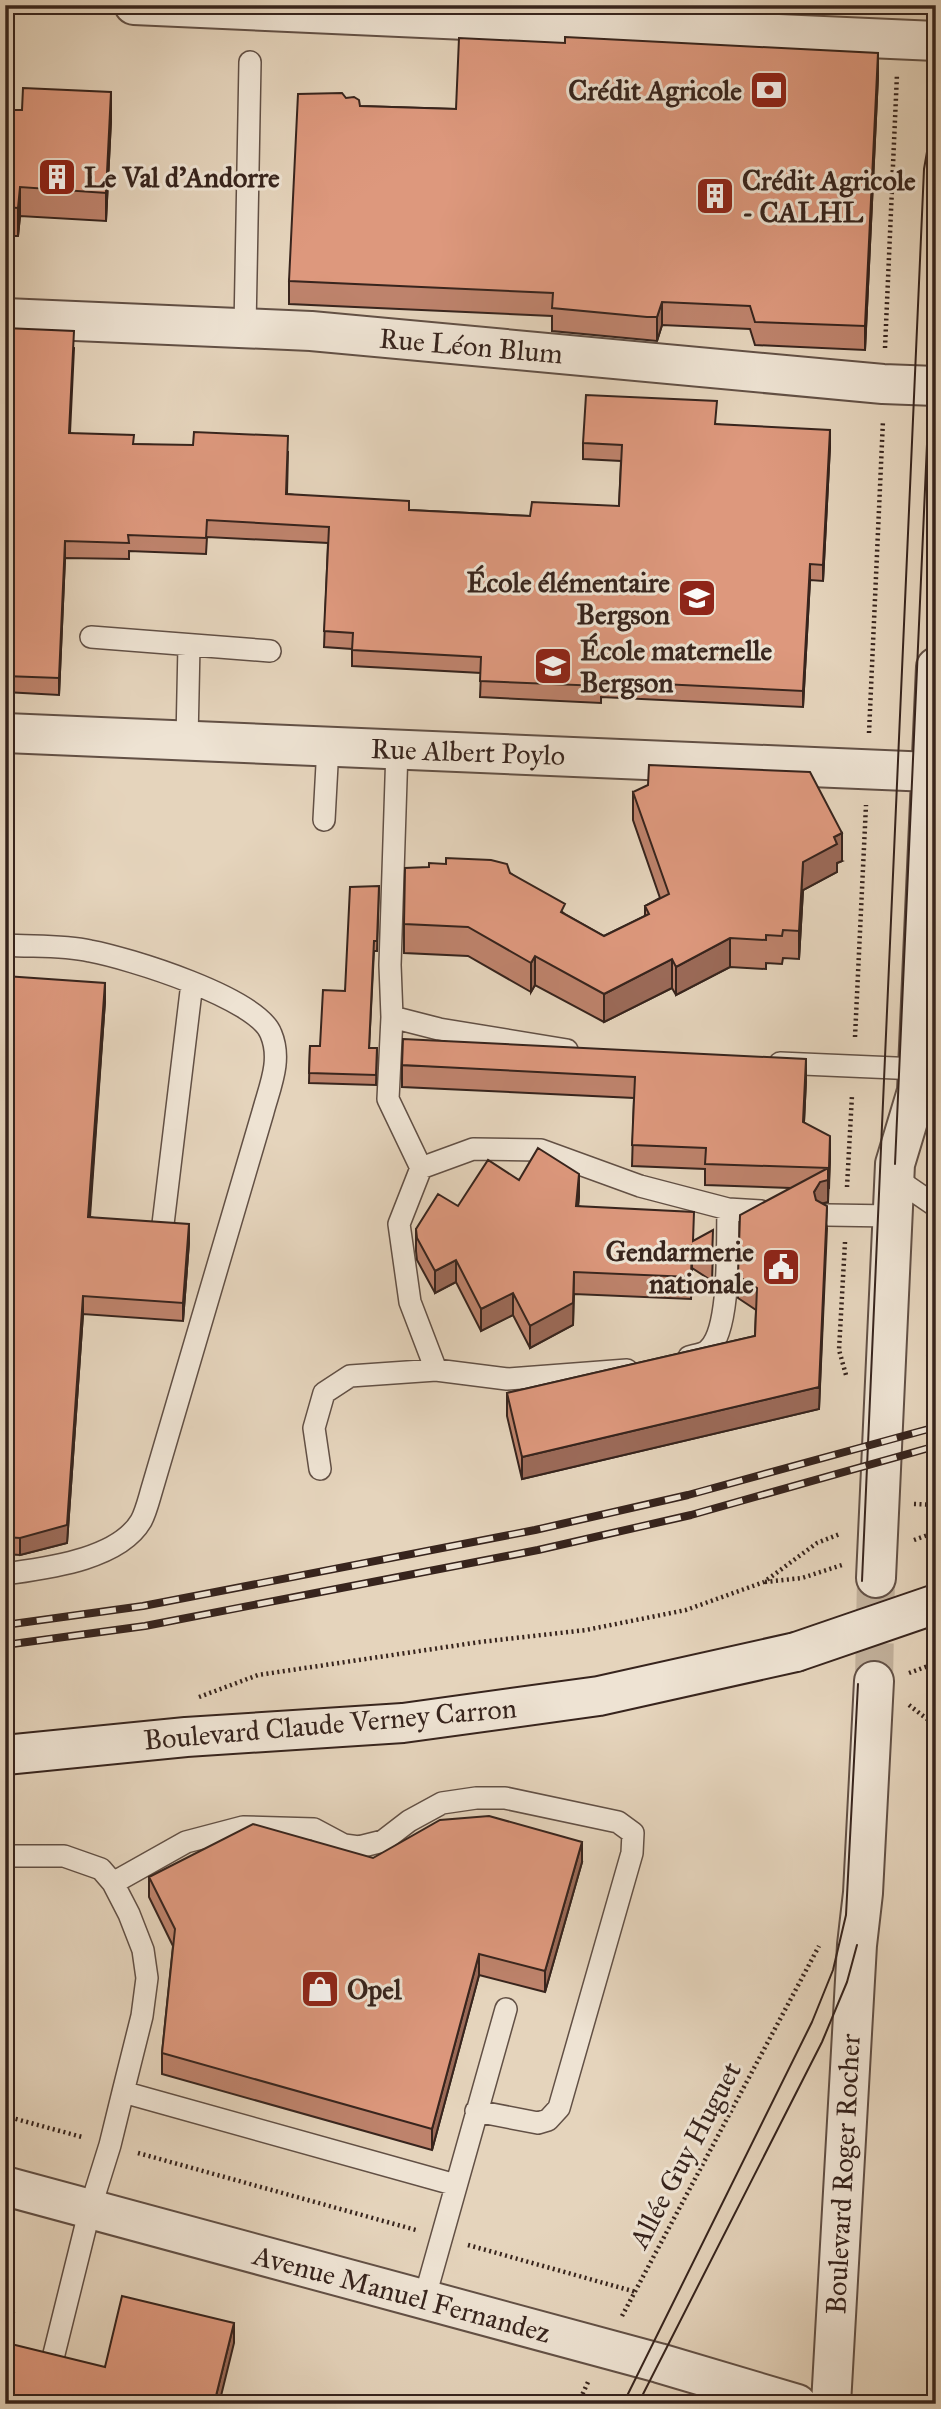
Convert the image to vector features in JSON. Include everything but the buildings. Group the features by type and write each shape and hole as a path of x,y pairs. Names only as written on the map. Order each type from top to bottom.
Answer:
{"street":[{"path":"134,5 936,41"},
{"name":"Rue Léon Blum","path":"5,318 311,331 883,384 936,386"},
{"path":"876,1578 895,1171 917,1091 936,667"},
{"name":"Rue Albert Poylo","path":"5,733 933,773"},
{"name":"Boulevard Claude Verney Carron","path":"5,1755 186,1737 403,1723 599,1696 796,1652 936,1604"},
{"name":"Boulevard Roger Rocher","path":"831,2404 840,1942 863,1903 892,1687"},
{"name":"Avenue Manuel Fernandez","path":"5,2186 797,2404"}],"lane":[{"path":"245,328 250,62"},
{"path":"90,637 270,651"},
{"path":"187,740 189,645"},
{"path":"324,820 328,746"},
{"path":"397,749 388,1100 421,1168 399,1224 410,1302 436,1370"},
{"path":"5,945 88,950 136,962 192,983 247,1009 271,1031 277,1056 263,1112 141,1521 122,1542 84,1559 5,1574"},
{"path":"163,1224 192,983"},
{"path":"392,1017 439,1029 581,1052"},
{"path":"755,1061 918,1069"},
{"path":"421,1168 473,1149 541,1150 640,1186 728,1209 761,1211"},
{"path":"895,1171 936,1206"},
{"path":"670,1364 708,1351 718,1336 724,1308 728,1209"},
{"path":"827,1215 893,1216"},
{"path":"320,1469 314,1429 324,1393 350,1376 436,1370 507,1379 643,1369"},
{"path":"113,1883 186,1842 243,1827 314,1829 344,1844 359,1847 383,1841 409,1821 442,1803 475,1798 505,1798 618,1822 633,1833 632,1853 559,2108 548,2120 538,2123 476,2111"},
{"path":"5,1856 64,1856 101,1869 113,1883 129,1914 143,1950 147,1978 142,2016 53,2358"},
{"path":"424,2300 506,2009"},
{"path":"123,2092 456,2185"}],"path":[{"path":"917,1504 936,1505"},
{"path":"764,1582 817,1543 842,1533"},
{"path":"186,1737 199,1697 258,1675 480,1642 586,1630 686,1610 764,1582 802,1577 831,1568"},
{"path":"936,1663 892,1687 908,1704 936,1726"},
{"name":"Allée Guy Huguet","path":"578,2404 604,2349 636,2292 840,1942"},
{"path":"5,2116 636,2292"}],"tunnel":[{"path":"874,1681 876,1578"}],"tram line":[{"path":"862,1581 924,169 936,115"},
{"path":"895,1164 936,242"},
{"path":"623,2404 812,2022 833,1970 846,1915 858,1684"},
{"path":"638,2404 822,2042 847,1982 857,1945"}],"railway":[{"path":"5,1625 143,1606 535,1530 688,1495 936,1427"},
{"path":"5,1645 145,1626 538,1550 691,1515 936,1446"}],"place":[{"name":"Crédit Agricole","path":"769,90"},
{"name":"Le Val d'Andorre","path":"57,177"},
{"name":"Crédit Agricole - CALHL","path":"715,196"},
{"name":"École élémentaire Bergson","path":"697,598"},
{"name":"École maternelle Bergson","path":"553,666"},
{"name":"Gendarmerie nationale","path":"781,1267"},
{"name":"Opel","path":"320,1989"}]}
